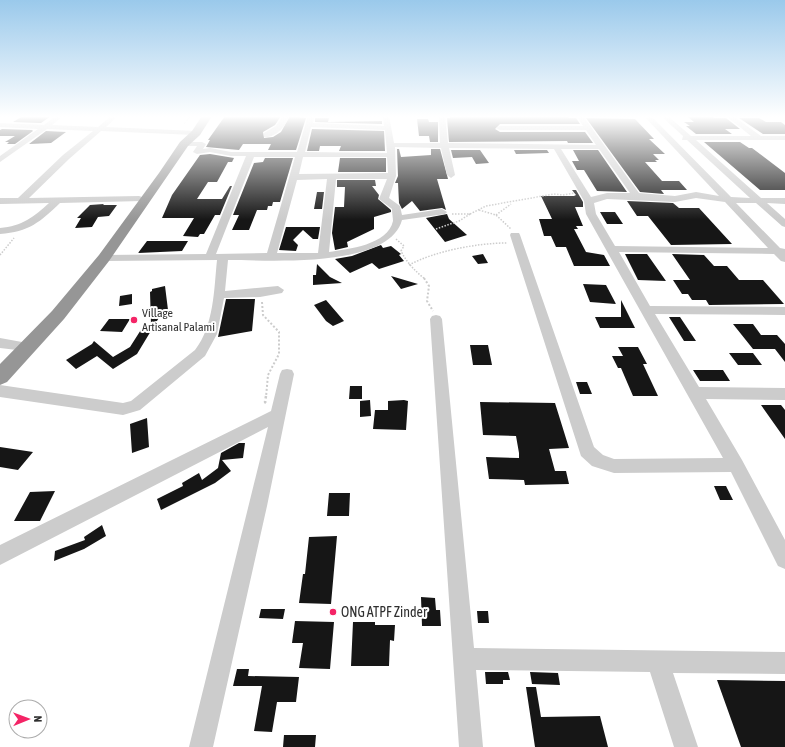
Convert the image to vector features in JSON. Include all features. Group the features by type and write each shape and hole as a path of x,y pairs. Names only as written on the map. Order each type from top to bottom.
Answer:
{"highway":[{"path":"0,362 74,281 179,151"},
{"path":"0,377 58,315 104,258 181,151"}],"street":[{"path":"0,160 12,151"},
{"path":"20,201 74,151"},
{"path":"215,151 231,154 251,155 372,151"},
{"path":"271,257 301,151"},
{"path":"104,258 323,256 358,250 381,242 392,236 399,218 397,208 384,199 392,176 392,151"},
{"path":"445,151 451,175"},
{"path":"558,151 589,200 591,214 645,310 736,465 785,559"},
{"path":"605,151 636,196"},
{"path":"680,151 728,200 781,251 785,259"},
{"path":"705,151 785,224"},
{"path":"0,391 123,409 135,406 205,348 211,336 219,295 216,256 251,155"},
{"path":"323,256 332,176"},
{"path":"293,177 392,176"},
{"path":"589,200 607,196 636,196 675,199 696,195 728,200 785,200"},
{"path":"0,201 139,200"},
{"path":"0,231 23,228 32,224 57,201"},
{"path":"399,218 442,212"},
{"path":"516,238 587,451 598,461 614,466 736,465"},
{"path":"611,249 781,251"},
{"path":"219,295 260,293 278,290"},
{"path":"645,310 785,311"},
{"path":"436,319 471,747"},
{"path":"0,343 17,345"},
{"path":"201,747 258,506 287,374"},
{"path":"695,393 785,394"},
{"path":"0,555 181,462 277,415"},
{"path":"463,659 785,663"},
{"path":"658,662 686,747"}],"path":[{"path":"436,229 447,227 467,218 470,214 486,206 554,194 563,195 583,191"},
{"path":"496,215 514,202"},
{"path":"409,264 422,258 488,243 505,244 516,238 496,215 478,210"},
{"path":"442,212 470,214"},
{"path":"0,255 23,228"},
{"path":"392,236 404,246 401,251 409,264 428,281 429,288 426,303 434,312 436,319"},
{"path":"260,293 264,315 279,332 280,354 268,376 265,402 277,415"}],"building":[{"path":"397,151 399,151 401,157 431,155 431,151 440,151 448,179 437,179 446,210 442,208 420,211 412,201 402,209 399,203 398,183 395,183 398,176"},
{"path":"451,151 481,151 489,163 476,164 472,157 453,158"},
{"path":"514,151 548,151 549,153 516,154"},
{"path":"573,151 599,151 627,192 597,191 584,170 577,170 572,161 579,161"},
{"path":"610,151 662,151 665,154 653,154 659,160 655,160 657,162 645,162 662,181 679,181 687,190 661,190 664,194 640,192"},
{"path":"714,151 756,151 785,173 785,190 760,190"},
{"path":"210,154 234,158 232,162 228,162 217,182 208,182 197,199 222,199 230,186 232,186 220,215 215,215 204,234 200,234 198,237 183,236 194,218 162,218 172,195 200,155"},
{"path":"265,158 293,158 280,202 273,202 272,206 268,206 267,210 257,210 249,230 232,230 239,215 233,215 254,163 263,162"},
{"path":"340,158 386,158 386,172 338,172"},
{"path":"337,180 375,180 376,186 372,186 379,195 378,199 391,210 391,212 374,217 374,229 347,242 348,247 335,250 332,233 335,207 344,207 345,187 337,187"},
{"path":"572,190 576,190 583,202 583,207 575,207 583,226 576,226 578,229 574,229 586,252 604,255 610,266 574,266 566,247 556,247 551,236 544,236 539,219 552,219 541,196 576,195"},
{"path":"317,192 324,192 322,209 314,209"},
{"path":"627,201 673,203 679,208 699,208 732,244 671,245 648,216 637,216"},
{"path":"104,204 103,205 117,205 109,216 98,217 92,227 75,228 81,218 77,218 90,205"},
{"path":"600,212 615,212 623,224 607,224"},
{"path":"447,214 449,219 467,235 445,242 426,218"},
{"path":"286,227 320,227 318,239 313,239 303,230 293,240 298,245 296,251 279,250"},
{"path":"147,241 188,241 182,251 138,253"},
{"path":"381,245 383,248 391,246 401,254 399,255 404,261 379,269 372,263 350,273 335,259 352,256"},
{"path":"483,254 488,263 478,264 472,256"},
{"path":"625,254 647,254 666,281 638,280"},
{"path":"672,254 704,255 714,266 727,266 739,280 763,280 784,304 709,305 706,300 692,300 688,294 682,294 673,280 690,280"},
{"path":"317,264 330,277 342,283 313,285 313,275 316,275"},
{"path":"391,276 418,284 401,289"},
{"path":"583,284 606,285 616,304 590,302"},
{"path":"165,286 168,310 163,311 137,354 113,369 97,356 76,369 66,360 92,344 94,341 113,357 130,347 144,325 151,325 150,292 152,289"},
{"path":"132,294 132,304 119,306 120,296"},
{"path":"226,299 255,299 252,331 218,337"},
{"path":"326,300 344,321 333,326 326,321 314,305"},
{"path":"621,300 635,328 600,328 595,317 621,317"},
{"path":"669,317 680,317 696,341 684,341"},
{"path":"109,319 130,319 122,332 100,331"},
{"path":"733,324 753,324 761,335 777,335 785,344 785,362 775,349 753,349"},
{"path":"470,345 488,345 492,365 473,365"},
{"path":"618,347 638,347 647,364 643,364 658,396 633,396 621,368 618,368 612,356 623,356"},
{"path":"729,353 753,353 762,365 738,365"},
{"path":"693,370 723,370 730,381 700,381"},
{"path":"576,382 587,382 592,394 580,394"},
{"path":"350,386 362,386 362,399 349,399"},
{"path":"370,400 371,416 360,417 360,401"},
{"path":"388,401 408,401 406,430 373,429 375,410 388,410"},
{"path":"480,402 555,403 569,448 549,449 555,471 566,471 569,484 525,485 524,480 489,479 486,457 519,458 519,453 516,436 483,435"},
{"path":"761,405 781,405 785,410 785,439"},
{"path":"147,418 149,447 132,453 130,424"},
{"path":"239,443 245,443 243,458 222,460 231,471 215,483 161,510 157,499 183,486 182,483 199,473 202,480 218,468 221,453"},
{"path":"0,447 33,452 18,470 0,467"},
{"path":"714,486 726,486 733,500 720,500"},
{"path":"55,491 40,521 14,521 30,492"},
{"path":"329,493 350,493 349,516 327,516"},
{"path":"102,525 106,536 84,549 54,561 55,551 85,540 84,537"},
{"path":"337,536 331,604 299,603 303,574 305,574 309,537"},
{"path":"421,597 435,598 436,610 440,610 441,626 422,626"},
{"path":"261,609 285,609 283,619 259,618"},
{"path":"477,611 488,611 489,623 478,623"},
{"path":"295,621 334,622 330,669 299,668 303,643 292,643"},
{"path":"353,622 375,622 375,625 395,625 394,641 390,640 389,666 351,666"},
{"path":"237,669 249,669 248,676 299,677 296,702 277,702 272,732 254,731 262,686 233,686"},
{"path":"485,672 508,672 510,680 503,680 503,684 486,684"},
{"path":"530,672 558,673 560,685 532,684"},
{"path":"717,680 785,681 785,747 741,747"},
{"path":"526,687 536,687 541,717 600,716 608,747 535,747"},
{"path":"284,735 316,735 315,747 283,747"}],"place":[{"name":"Village Artisanal Palami","path":"134,320"},
{"name":"ONG ATPF Zinder","path":"333,612"}]}
